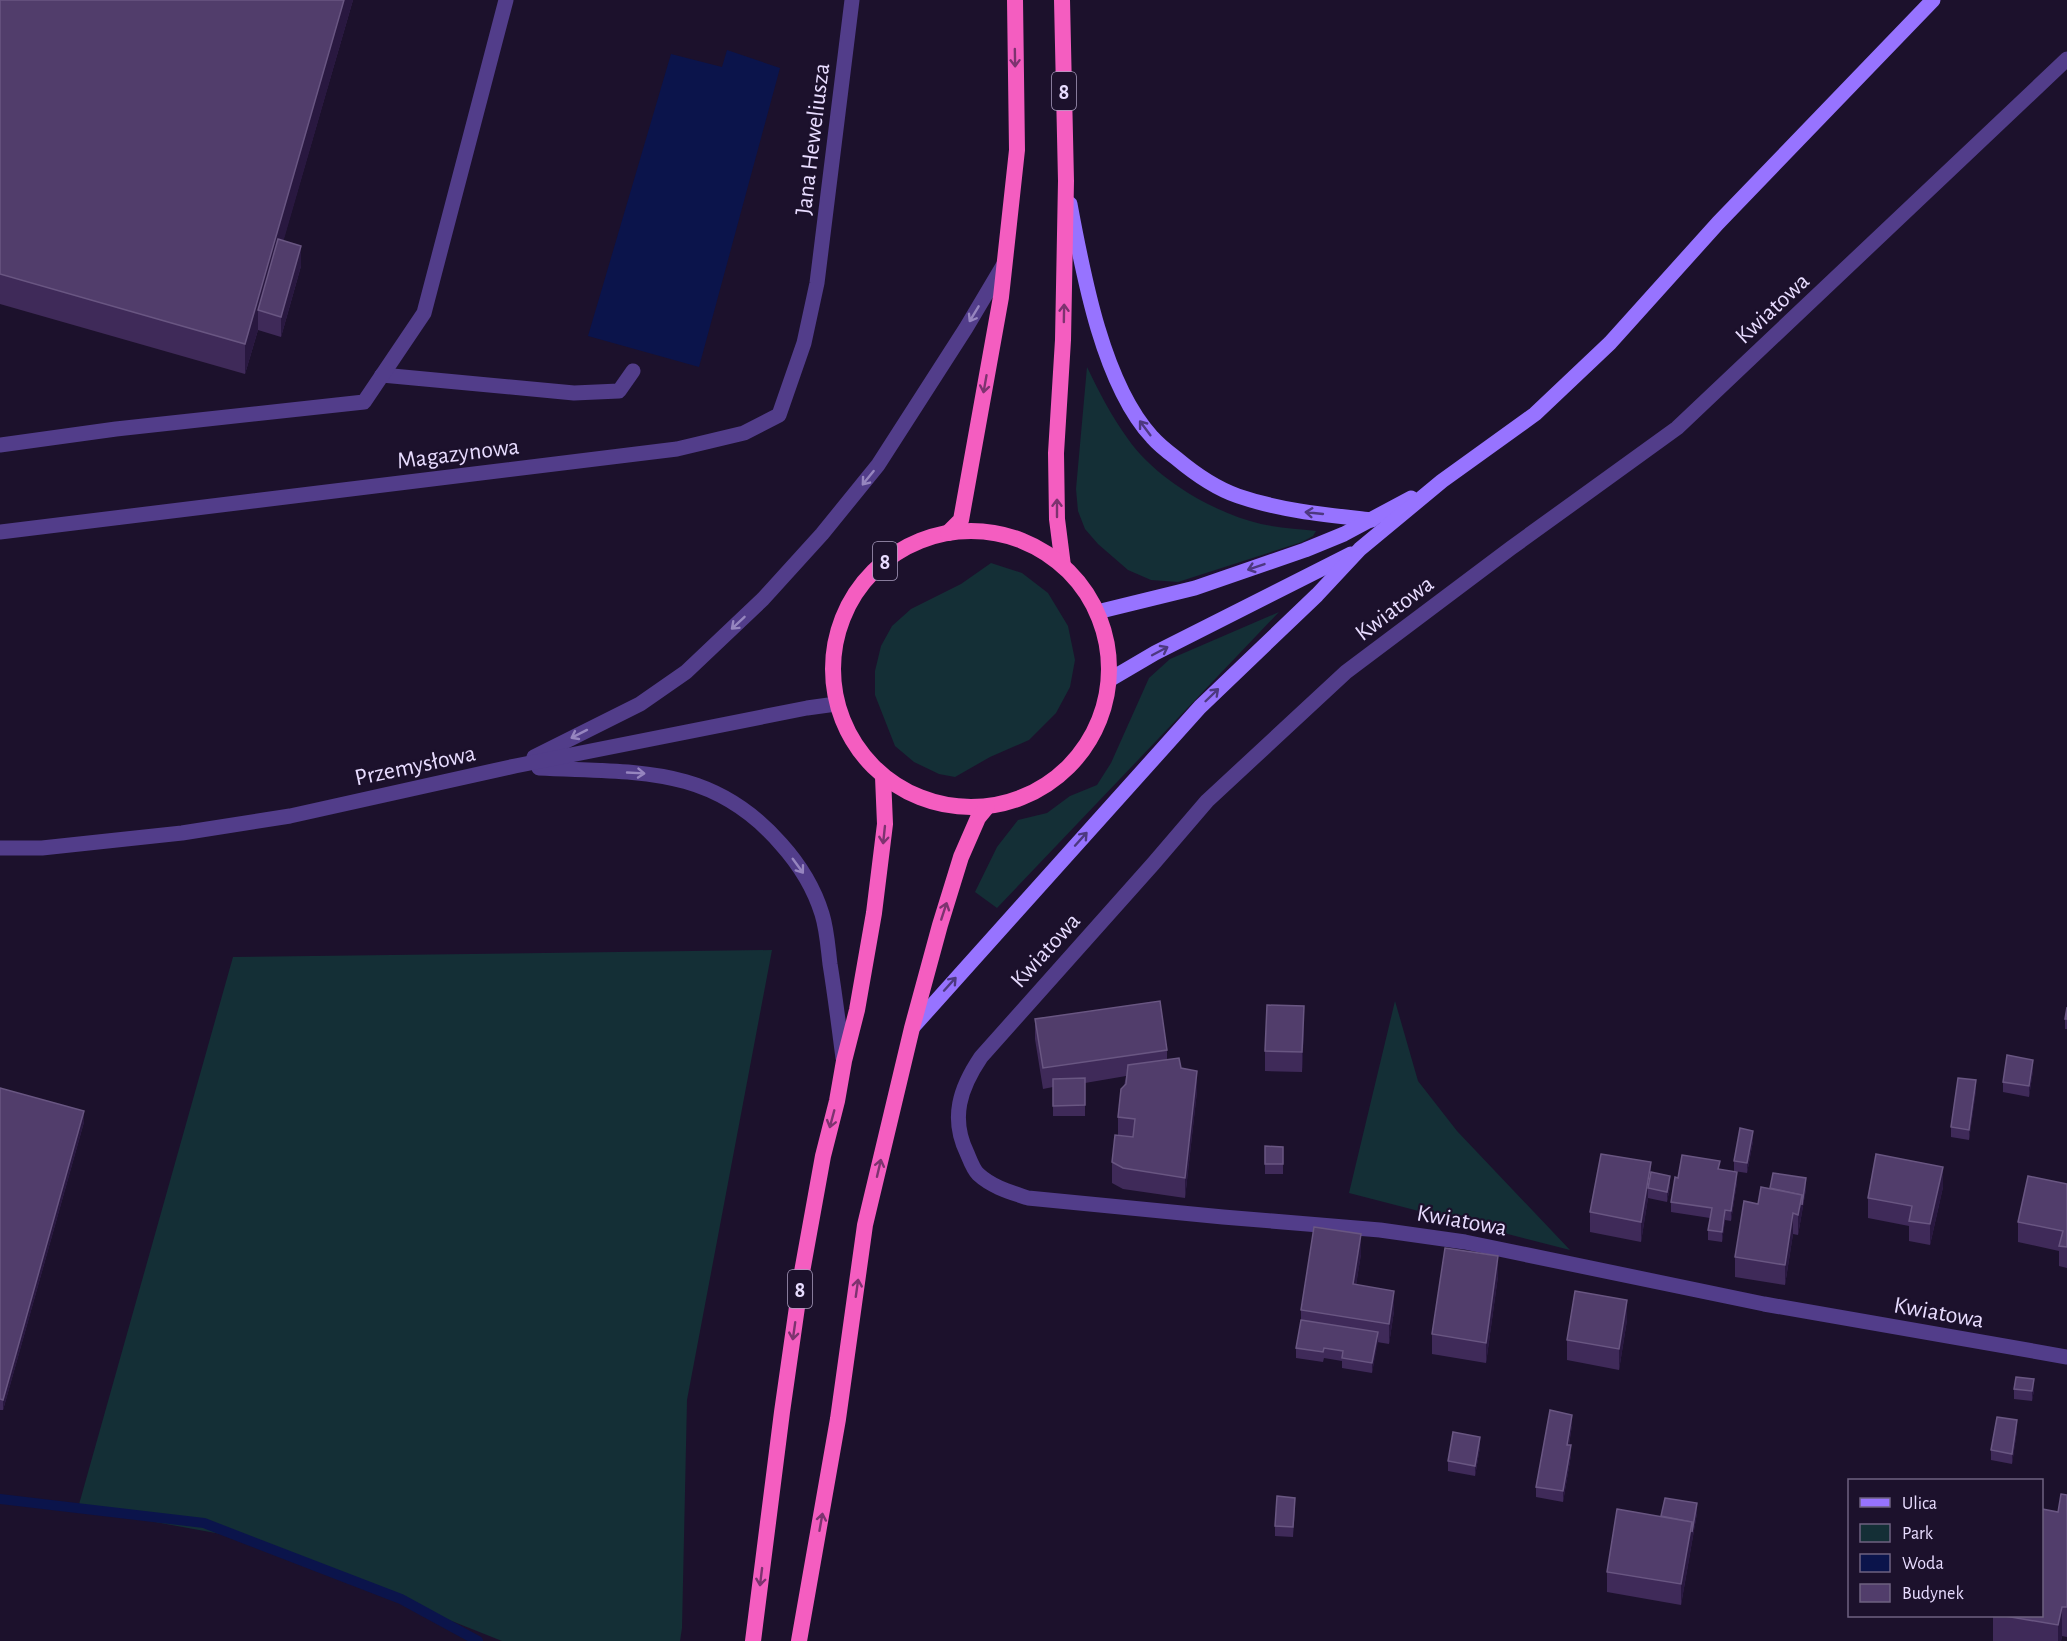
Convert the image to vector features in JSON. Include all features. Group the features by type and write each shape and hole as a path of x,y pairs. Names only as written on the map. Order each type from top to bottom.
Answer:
{"highway":[{"name":"8","path":"948,532 961,520 1001,297 1017,150 1015,0"},
{"name":"8","path":"1062,0 1066,181 1063,340 1056,453 1057,519 1063,566"},
{"name":"8","path":"979,531 1010,536 1038,548 1063,566 1083,587 1097,612 1108,645 1109,680 1101,717 1083,751 1057,778 1024,797 987,807 950,806 915,796 883,777 862,756 847,731 836,704 832,666 838,628 854,594 880,565 912,544 948,532 979,531"},
{"name":"8","path":"753,1641 802,1272 823,1156 837,1101 843,1061 857,1010 873,913 885,824 883,777"},
{"path":"800,1641 838,1419 866,1225 912,1028 961,857 978,818 987,807"}],"main road":[{"path":"912,1028 1200,707 1317,595 1360,549 1442,481 1535,414 1610,343 1719,223 1933,0"},
{"path":"1066,181 1079,255 1094,315 1118,386 1152,438 1188,469 1210,484 1236,495 1299,512 1372,520"},
{"path":"1097,612 1195,588 1305,550 1372,520 1442,481"},
{"path":"1109,680 1155,653 1360,549"}],"street":[{"path":"0,446 116,429 364,402 424,313 506,0"},
{"name":"Jana Heweliusza","path":"817,284 852,0"},
{"name":"Kwiatowa","path":"2067,59 1677,428 1511,548 1346,672 1207,801 981,1057 967,1078 957,1113 959,1131 976,1173 1000,1189 1028,1198 1380,1230 1465,1242 1764,1304 2067,1357"},
{"path":"515,766 640,704 686,672 763,599 822,534 878,465 1004,264"},
{"name":"Magazynowa","path":"0,532 677,449 744,433 779,415 804,343 817,284"},
{"path":"382,375 574,393 619,391 633,371"},
{"name":"Przemysłowa","path":"0,848 42,848 170,834 290,816 515,766 836,704"},
{"path":"515,766 648,773 685,780 719,794 744,808 766,827 787,850 806,877 822,915 843,1061"}],"green space":[{"path":"1087,367 1128,439 1154,468 1170,481 1224,512 1261,524 1316,531 1313,536 1302,542 1178,582 1151,580 1128,570 1098,544 1085,529 1078,511 1076,489"},
{"path":"991,563 1022,573 1048,593 1068,626 1075,660 1070,687 1056,713 1029,740 990,757 955,777 939,774 914,762 895,746 875,695 875,671 881,646 892,626 911,609 961,584"},
{"path":"1279,612 997,908 975,892 997,847 1018,820 1047,813 1070,796 1097,785 1111,763 1149,678 1170,659"},
{"path":"772,950 687,1400 680,1641 502,1641 243,1538 78,1508 233,957"},
{"path":"1395,1001 1418,1081 1457,1131 1570,1250 1349,1193"}],"water":[{"path":"727,50 780,68 699,367 588,336 671,54 722,67"}],"building":[{"path":"0,0 344,0 245,344 0,274"},
{"path":"278,239 301,246 281,317 258,310"},
{"path":"1160,1001 1167,1050 1043,1068 1035,1019"},
{"path":"1267,1005 1304,1006 1302,1052 1265,1051"},
{"path":"2007,1055 2033,1060 2029,1086 2003,1082"},
{"path":"1179,1058 1181,1068 1197,1071 1185,1178 1123,1168 1112,1162 1115,1135 1133,1137 1135,1119 1118,1117 1121,1089 1126,1084 1128,1065"},
{"path":"1085,1078 1085,1105 1053,1106 1053,1079"},
{"path":"1958,1078 1976,1080 1969,1130 1951,1127"},
{"path":"0,1088 84,1111 3,1400 0,1399"},
{"path":"1740,1128 1753,1131 1747,1163 1734,1161"},
{"path":"1265,1146 1283,1147 1283,1164 1265,1164"},
{"path":"1601,1154 1651,1162 1641,1222 1590,1212"},
{"path":"1876,1154 1943,1167 1930,1224 1909,1221 1912,1206 1868,1198"},
{"path":"1682,1155 1720,1161 1718,1169 1737,1172 1731,1211 1725,1210 1722,1232 1708,1230 1712,1208 1671,1202 1675,1177 1678,1178"},
{"path":"1651,1172 1670,1176 1667,1192 1648,1188"},
{"path":"1773,1173 1806,1178 1802,1205 1802,1195 1770,1188"},
{"path":"2028,1176 2067,1184 2067,1247 2059,1246 2063,1231 2018,1222"},
{"path":"1761,1187 1802,1195 1798,1215 1793,1213 1785,1265 1735,1257 1744,1201 1758,1204"},
{"path":"1314,1227 1361,1234 1353,1284 1394,1291 1389,1324 1301,1310"},
{"path":"1445,1248 1498,1256 1486,1343 1432,1334"},
{"path":"1575,1291 1627,1300 1619,1349 1567,1340"},
{"path":"1301,1320 1378,1332 1372,1363 1342,1358 1343,1351 1324,1348 1323,1352 1296,1348"},
{"path":"2016,1377 2034,1379 2032,1391 2014,1389"},
{"path":"1550,1410 1572,1415 1567,1445 1571,1445 1563,1491 1536,1487"},
{"path":"1997,1417 2017,1420 2012,1454 1991,1450"},
{"path":"1453,1432 1480,1437 1475,1466 1448,1461"},
{"path":"2061,1494 2067,1495 2067,1607 2062,1607 2058,1625 2011,1617 2043,1617 2043,1509 2058,1512"},
{"path":"1277,1496 1295,1498 1293,1527 1275,1526"},
{"path":"1665,1498 1697,1503 1692,1532 1692,1522 1661,1516"},
{"path":"1617,1509 1692,1522 1681,1584 1607,1572"}],"waterway":[{"path":"0,1499 204,1523 401,1599 478,1641"}]}
